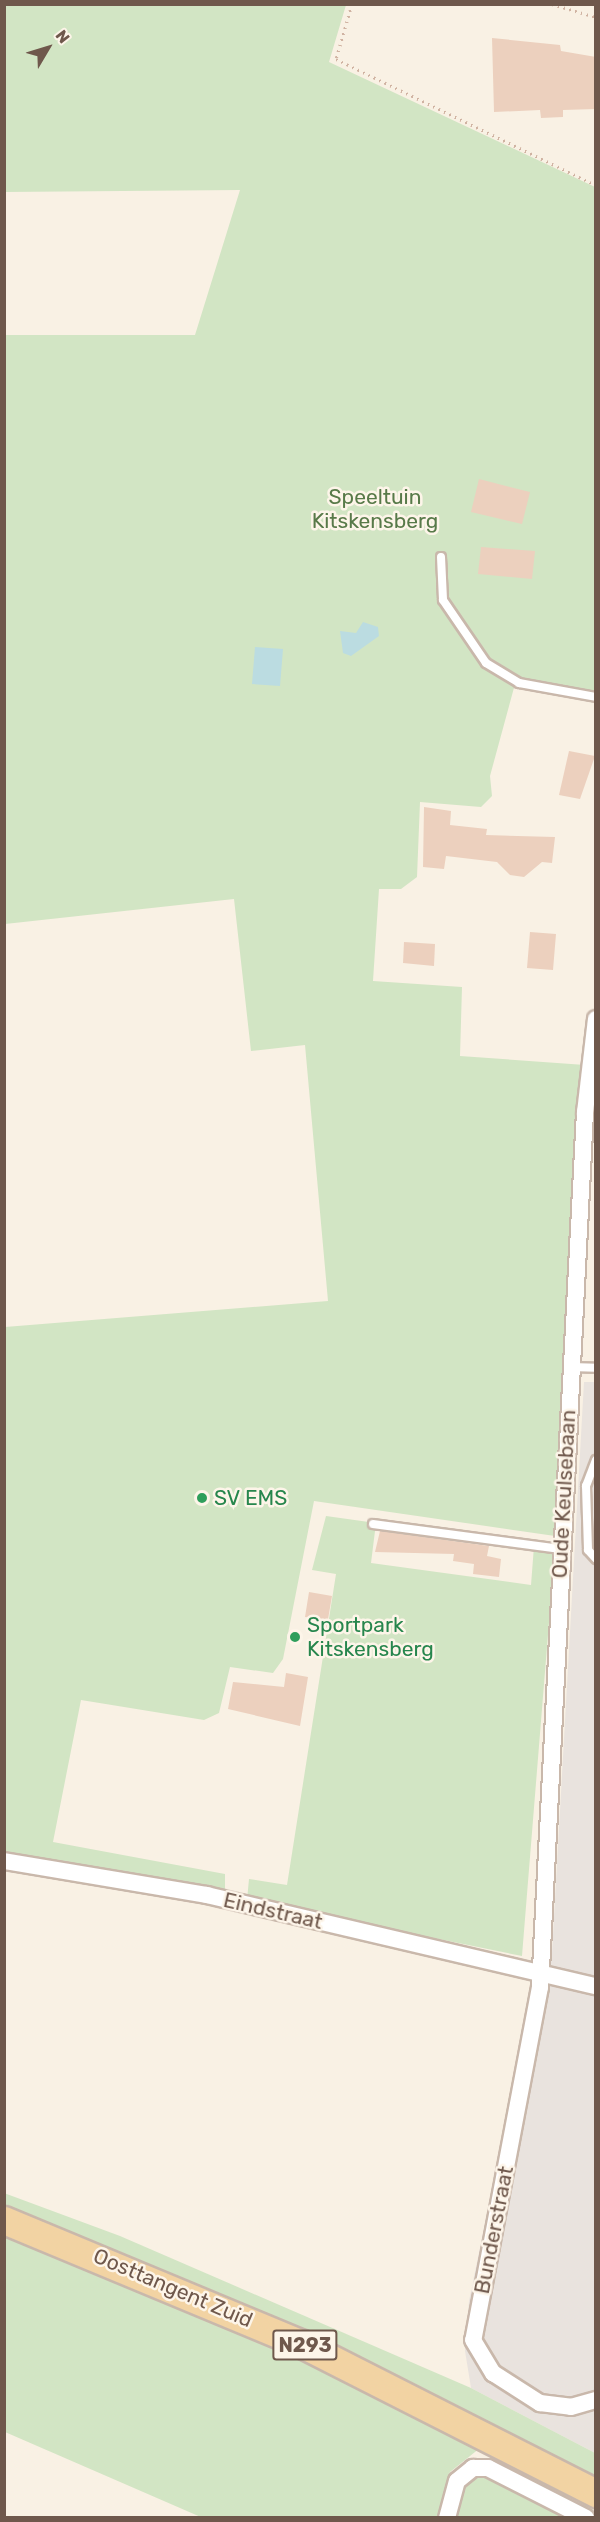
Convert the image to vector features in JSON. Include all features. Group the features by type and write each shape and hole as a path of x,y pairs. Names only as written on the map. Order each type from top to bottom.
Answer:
{"main road":[{"name":"Oosttangent Zuid","path":"4,2220 302,2344 596,2493"}],"street":[{"name":"Oude Keulsebaan","path":"540,1971 560,1549 585,1112 596,1019"},
{"name":"Eindstraat","path":"4,1861 207,1895 540,1971 596,1986"},
{"name":"Bunderstraat","path":"540,1971 473,2340 493,2373 540,2403 571,2407 596,2400"},
{"path":"447,2517 457,2481 472,2468 488,2468 586,2517"}],"lane":[{"path":"441,557 443,600 486,663 519,683 596,697"},
{"path":"570,1367 596,1368"},
{"path":"596,1460 586,1486 588,1550 596,1559"},
{"path":"373,1524 560,1549"}],"path":[{"path":"352,4 336,59 596,185"},
{"path":"552,4 596,17"}],"shaded area":[{"path":"584,1382 595,1382 595,2453 471,2388 465,2351 469,2301 530,2006 544,1988 552,1953"}],"green space":[{"name":"Speeltuin Kitskensberg","path":"4,5 346,5 329,62 595,187 595,702 515,684 490,776 492,796 481,807 420,802 417,877 401,889 379,889 373,981 462,987 460,1056 585,1065 555,1536 314,1501 283,1659 273,1673 230,1667 219,1713 204,1720 81,1700 53,1842 225,1874 225,1894 5,1854 5,1327 328,1301 305,1045 251,1051 234,899 5,924 5,335 195,335 240,190 5,192"},
{"path":"326,1516 376,1523 371,1563 531,1585 534,1546 555,1548 522,1956 247,1900 249,1879 287,1885 336,1574 312,1570"},
{"path":"4,2193 120,2236 471,2388 595,2453 595,2481 5,2209"},
{"path":"4,2235 267,2343 480,2448 450,2472 438,2517 203,2518 5,2432"},
{"path":"481,2469 572,2518 454,2518 464,2484"}],"water":[{"path":"363,622 378,627 379,636 351,656 343,653 340,631 356,633"},
{"path":"255,647 283,649 280,686 252,684"}],"building":[{"path":"492,38 560,45 561,51 596,57 596,109 563,110 563,117 541,118 540,110 494,112"},
{"path":"479,479 530,492 522,524 471,512"},
{"path":"481,547 535,551 532,579 478,574"},
{"path":"569,751 595,756 580,799 559,795"},
{"path":"424,807 451,811 450,825 487,829 486,835 555,837 552,863 542,862 524,877 510,875 497,862 446,856 444,869 423,867"},
{"path":"530,932 556,934 553,970 527,968"},
{"path":"404,942 435,944 434,966 403,963"},
{"path":"380,1531 489,1546 487,1556 501,1559 499,1577 473,1574 474,1564 453,1561 454,1554 375,1552"},
{"path":"309,1592 332,1596 326,1631 310,1629 312,1618 305,1617"},
{"path":"286,1673 308,1677 300,1726 228,1709 233,1682 284,1687"}],"place":[{"name":"SV EMS","path":"202,1498"},
{"name":"Sportpark Kitskensberg","path":"295,1637"}]}
